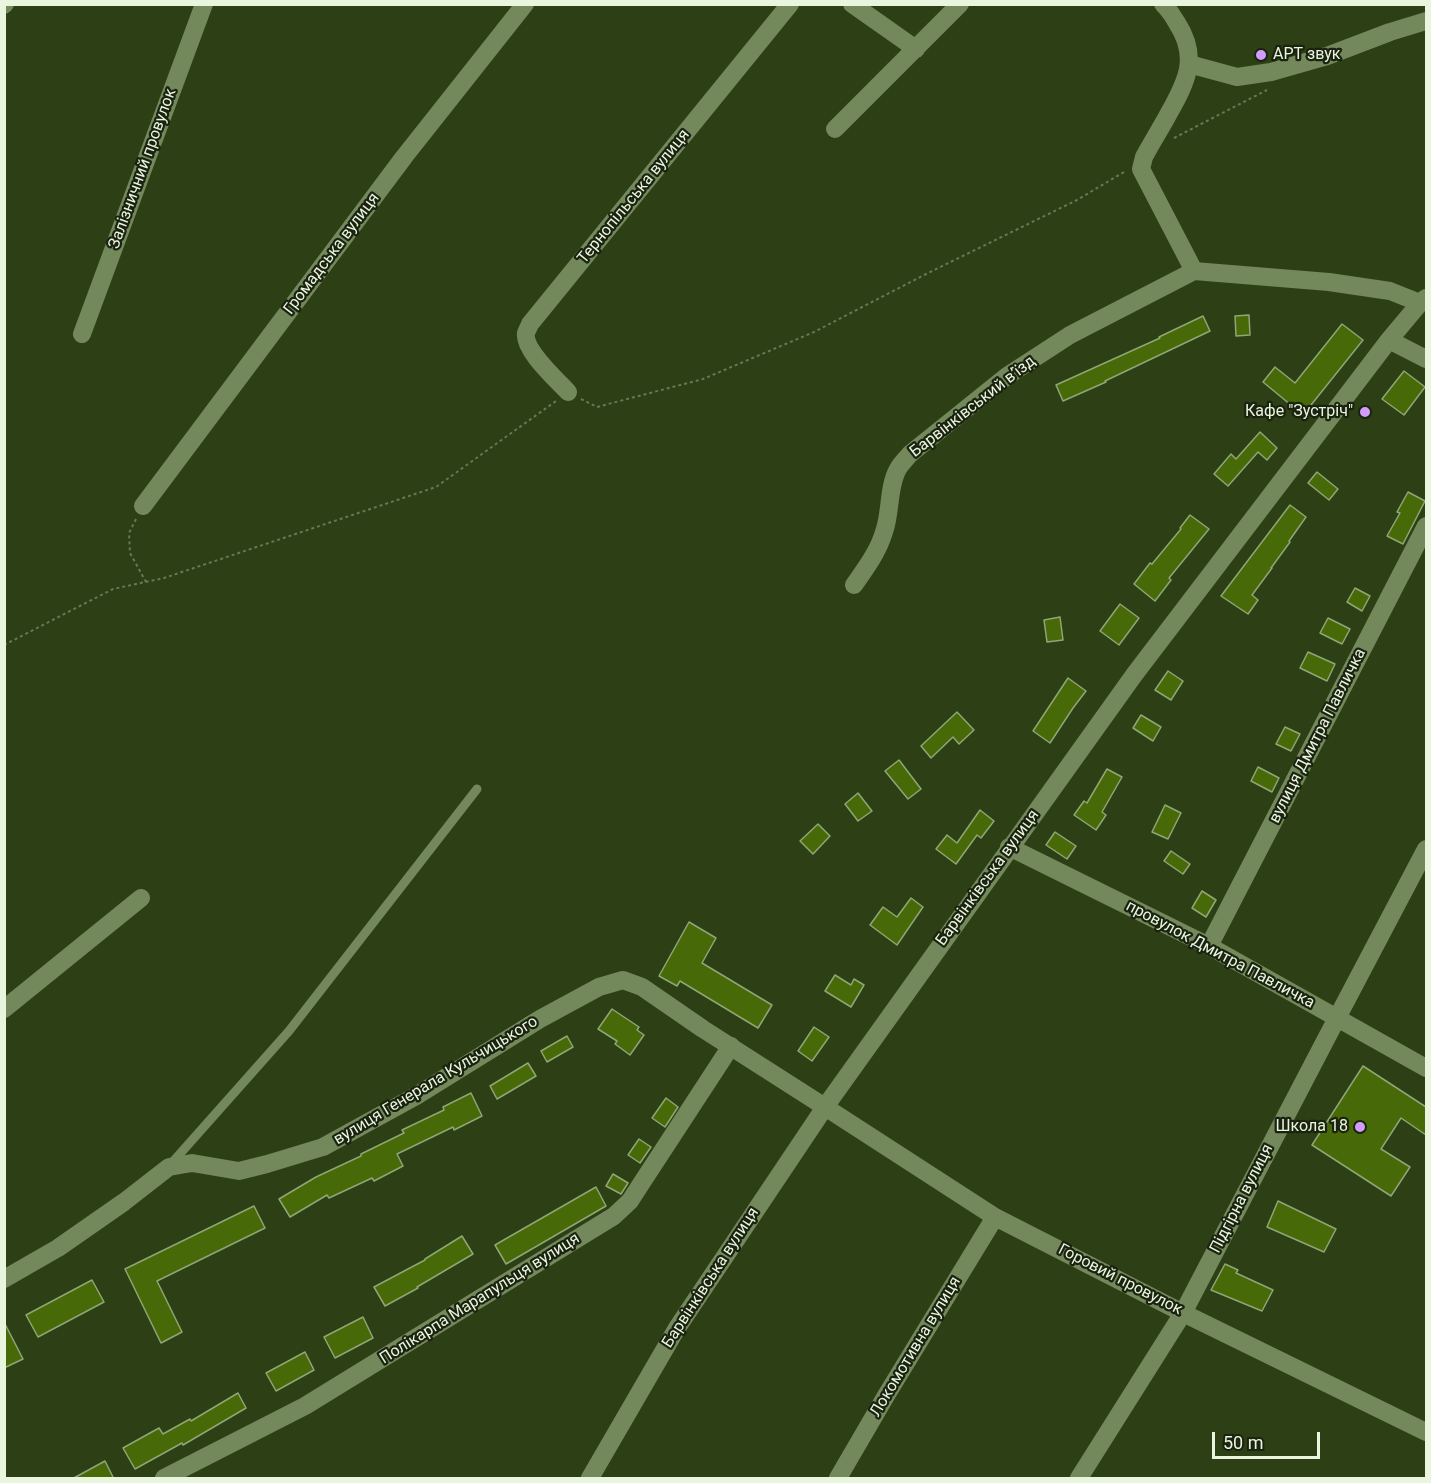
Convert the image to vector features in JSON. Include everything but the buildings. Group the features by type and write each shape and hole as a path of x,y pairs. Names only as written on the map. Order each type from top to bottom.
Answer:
{"street":[{"name":"Залізничний провулок","path":"82,334 204,4"},
{"name":"Громадська вулиця","path":"143,506 404,158 525,4"},
{"name":"Тернопільська вулиця","path":"568,392 530,350 526,333 530,324 790,4"},
{"path":"852,4 916,49"},
{"path":"835,129 960,4"},
{"path":"1163,4 1169,9 1182,31 1189,48 1190,64 1184,86 1142,163 1194,271 1329,282 1390,291 1423,300"},
{"path":"1190,64 1237,77 1271,72 1327,56 1426,21"},
{"name":"Барвінківський в’їзд","path":"854,585 877,550 884,534 897,470 909,454 1007,376 1070,335 1194,271"},
{"name":"Барвінківська вулиця","path":"590,1479 677,1328 825,1107 1134,675 1389,340 1423,300"},
{"path":"1389,340 1426,359"},
{"name":"вулиця Дмитра Павличка","path":"1209,946 1426,526"},
{"name":"провулок Дмитра Павличка","path":"1009,848 1209,946 1426,1068"},
{"name":"Підгірна вулиця","path":"1079,1479 1183,1313 1426,849"},
{"path":"4,1009 141,898"},
{"name":"вулиця Генерала Кульчицького","path":"169,1167 192,1163 239,1171 323,1147 416,1096 540,1019 599,987 623,980 642,987 825,1107"},
{"name":"Полікарпа Марапульця вулиця","path":"164,1479 305,1406 614,1216 630,1201 731,1046"},
{"name":"Горовий провулок","path":"825,1107 995,1216 1183,1313 1426,1432"},
{"path":"4,1279 58,1248 124,1203 169,1167"},
{"name":"Локомотивна вулиця","path":"838,1479 995,1216"}],"lane":[{"path":"169,1167 289,1031 477,789"}],"path":[{"path":"1174,138 1268,89"},
{"path":"4,645 113,589 164,578 436,487 568,392 597,407 703,379 814,332 1077,200 1142,163"},
{"path":"143,506 129,533 130,553 146,582"}],"place":[{"name":"АРТ звук","path":"1261,55"},
{"name":"Кафе \"Зустріч\"","path":"1365,412"},
{"name":"Школа 18","path":"1360,1127"}]}
